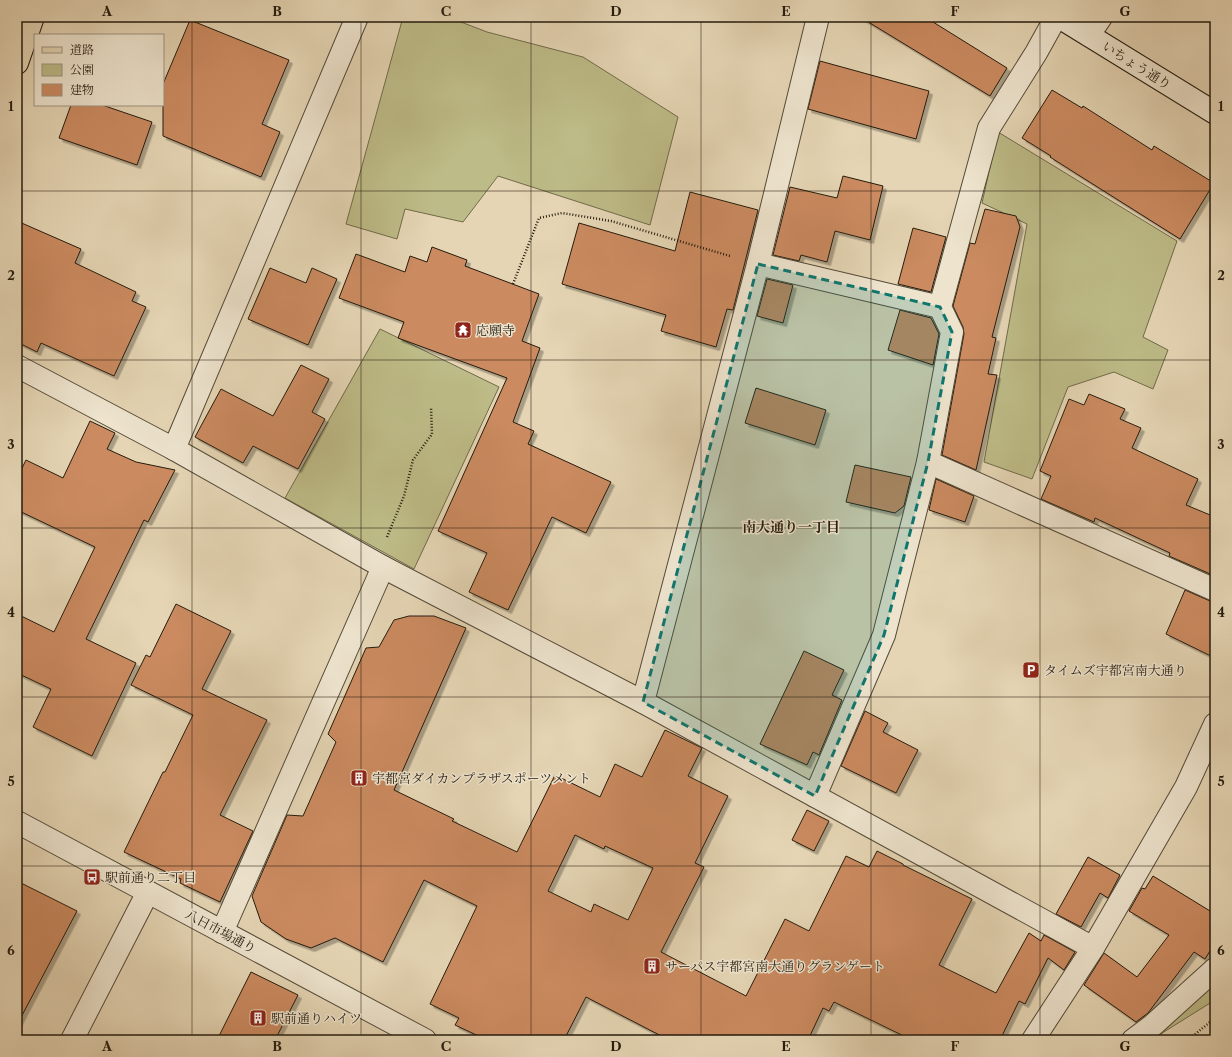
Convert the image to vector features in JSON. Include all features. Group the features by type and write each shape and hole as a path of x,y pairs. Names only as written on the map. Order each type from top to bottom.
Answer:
{"main road":[{"path":"17,63 33,17"}],"street":[{"path":"174,449 357,17"},
{"path":"643,702 758,264 818,17"},
{"path":"815,796 884,635 928,462 952,332 940,307 989,128 1058,17"},
{"name":"いちょう通り","path":"1058,17 1215,113"},
{"path":"1089,35 1101,17"},
{"path":"758,264 940,307"},
{"path":"17,366 174,449 383,567 643,702 1093,948"},
{"path":"928,462 1215,590"},
{"path":"222,932 383,567"},
{"path":"1033,1040 1093,948 1186,787 1215,724"},
{"name":"八日市場通り","path":"17,822 424,1040"},
{"path":"72,1040 148,892"},
{"path":"1133,1040 1153,1025 1215,969"}],"path":[{"path":"512,284 539,218 562,213 612,222 758,264"},
{"path":"383,567 386,539 404,496 413,460 432,434 431,406"},
{"path":"1188,1040 1215,1018"}],"highlighted area":[{"path":"758,264 940,307 952,332 928,462 884,635 815,796 643,702"}],"green space":[{"path":"403,17 448,17 487,32 583,57 678,117 650,225 498,176 463,222 405,209 397,239 346,224"},
{"path":"998,132 1177,241 1143,337 1168,350 1153,389 1114,372 1068,387 1032,479 984,462 1027,224 982,203"},
{"path":"380,329 499,387 414,569 285,498"},
{"path":"1215,973 1215,1000 1151,1040"}],"building":[{"path":"860,17 925,17 1007,68 990,96"},
{"path":"190,20 289,60 262,124 280,132 261,177 163,136 164,82"},
{"path":"820,61 929,91 916,139 808,109"},
{"path":"1052,90 1082,108 1083,106 1152,150 1154,146 1214,183 1180,239 1022,138"},
{"path":"71,106 105,106 152,122 137,165 59,138"},
{"path":"843,176 883,186 870,240 835,231 827,262 801,255 799,261 773,255 790,187 837,198"},
{"path":"690,192 758,210 733,310 727,309 716,347 661,331 666,315 562,284 579,223 675,251"},
{"path":"985,209 1016,216 1020,227 992,337 996,338 988,374 997,375 976,470 942,455 964,334 963,327 953,306 970,243 975,244"},
{"path":"17,221 81,249 75,263 136,292 132,301 146,307 114,376 41,343 37,352 17,342"},
{"path":"913,228 946,237 931,292 898,284"},
{"path":"432,247 467,260 465,266 539,294 522,341 540,348 513,422 534,431 528,444 611,482 586,533 552,517 508,610 469,592 487,553 438,531 507,378 398,338 404,322 339,298 356,254 405,272 410,256 427,262"},
{"path":"270,268 306,283 312,268 337,279 308,345 248,319"},
{"path":"767,279 793,285 783,323 757,316"},
{"path":"900,310 931,318 939,334 933,365 888,350"},
{"path":"301,365 329,379 312,412 325,419 298,469 253,446 243,463 195,437 221,389 273,416"},
{"path":"756,388 826,410 815,445 745,423"},
{"path":"1089,394 1125,409 1120,419 1141,428 1132,448 1198,479 1186,505 1215,517 1215,576 1169,556 1170,553 1095,518 1094,522 1041,499 1051,476 1040,471 1069,399 1084,405"},
{"path":"90,421 115,433 107,449 136,462 175,470 148,522 144,520 86,639 136,663 92,756 33,727 51,689 17,673 17,614 54,632 95,547 17,510 17,478 26,460 63,478"},
{"path":"855,465 911,477 904,506 895,513 846,502"},
{"path":"936,479 974,496 965,522 929,510"},
{"path":"1185,590 1215,602 1215,658 1166,634"},
{"path":"176,604 231,631 202,689 267,720 220,815 253,831 220,902 180,883 181,879 124,852 193,715 131,685 146,655 150,657"},
{"path":"409,616 434,616 466,628 394,790 454,819 452,821 517,852 555,775 600,797 615,764 642,777 665,730 702,748 688,776 728,796 695,863 704,867 661,952 746,996 785,919 809,931 846,856 869,867 877,851 972,899 939,965 996,993 1029,933 1041,941 1044,935 1075,952 1064,970 1048,958 1025,1004 1019,1001 1000,1040 912,1040 834,1002 829,1011 823,1008 808,1040 669,1040 586,997 564,1040 487,1040 455,1025 459,1018 430,1004 477,906 424,880 383,962 335,938 311,948 286,939 261,922 252,896 287,815 303,816 336,742 328,734 366,648 379,647 394,620","holes":["575,835 604,849 605,846 653,868 628,920 594,904 591,912 548,891"]},
{"path":"804,651 844,670 832,695 842,700 819,755 813,752 807,765 760,744"},
{"path":"865,711 888,723 883,732 918,750 896,793 841,766"},
{"path":"807,810 829,821 814,851 792,840"},
{"path":"1088,857 1120,875 1108,898 1100,893 1081,927 1056,914"},
{"path":"1153,876 1215,914 1215,943 1205,959 1194,952 1148,1013 1136,1022 1084,985 1104,953 1137,977 1169,935 1129,911 1142,888 1145,889"},
{"path":"17,881 77,911 17,1025"},
{"name":"駅前通りハイツ","path":"251,972 298,995 275,1040 217,1040"}],"place":[{"name":"応願寺","path":"463,330"},
{"name":"タイムズ宇都宮南大通り","path":"1031,670"},
{"name":"宇都宮ダイカンプラザスポーツメント","path":"359,778"},
{"name":"駅前通り二丁目","path":"92,877"},
{"name":"サーパス宇都宮南大通りグランゲート","path":"652,966"},
{"name":"駅前通りハイツ","path":"258,1018"}],"district":[{"name":"南大通り一丁目","path":"791,527"}]}
